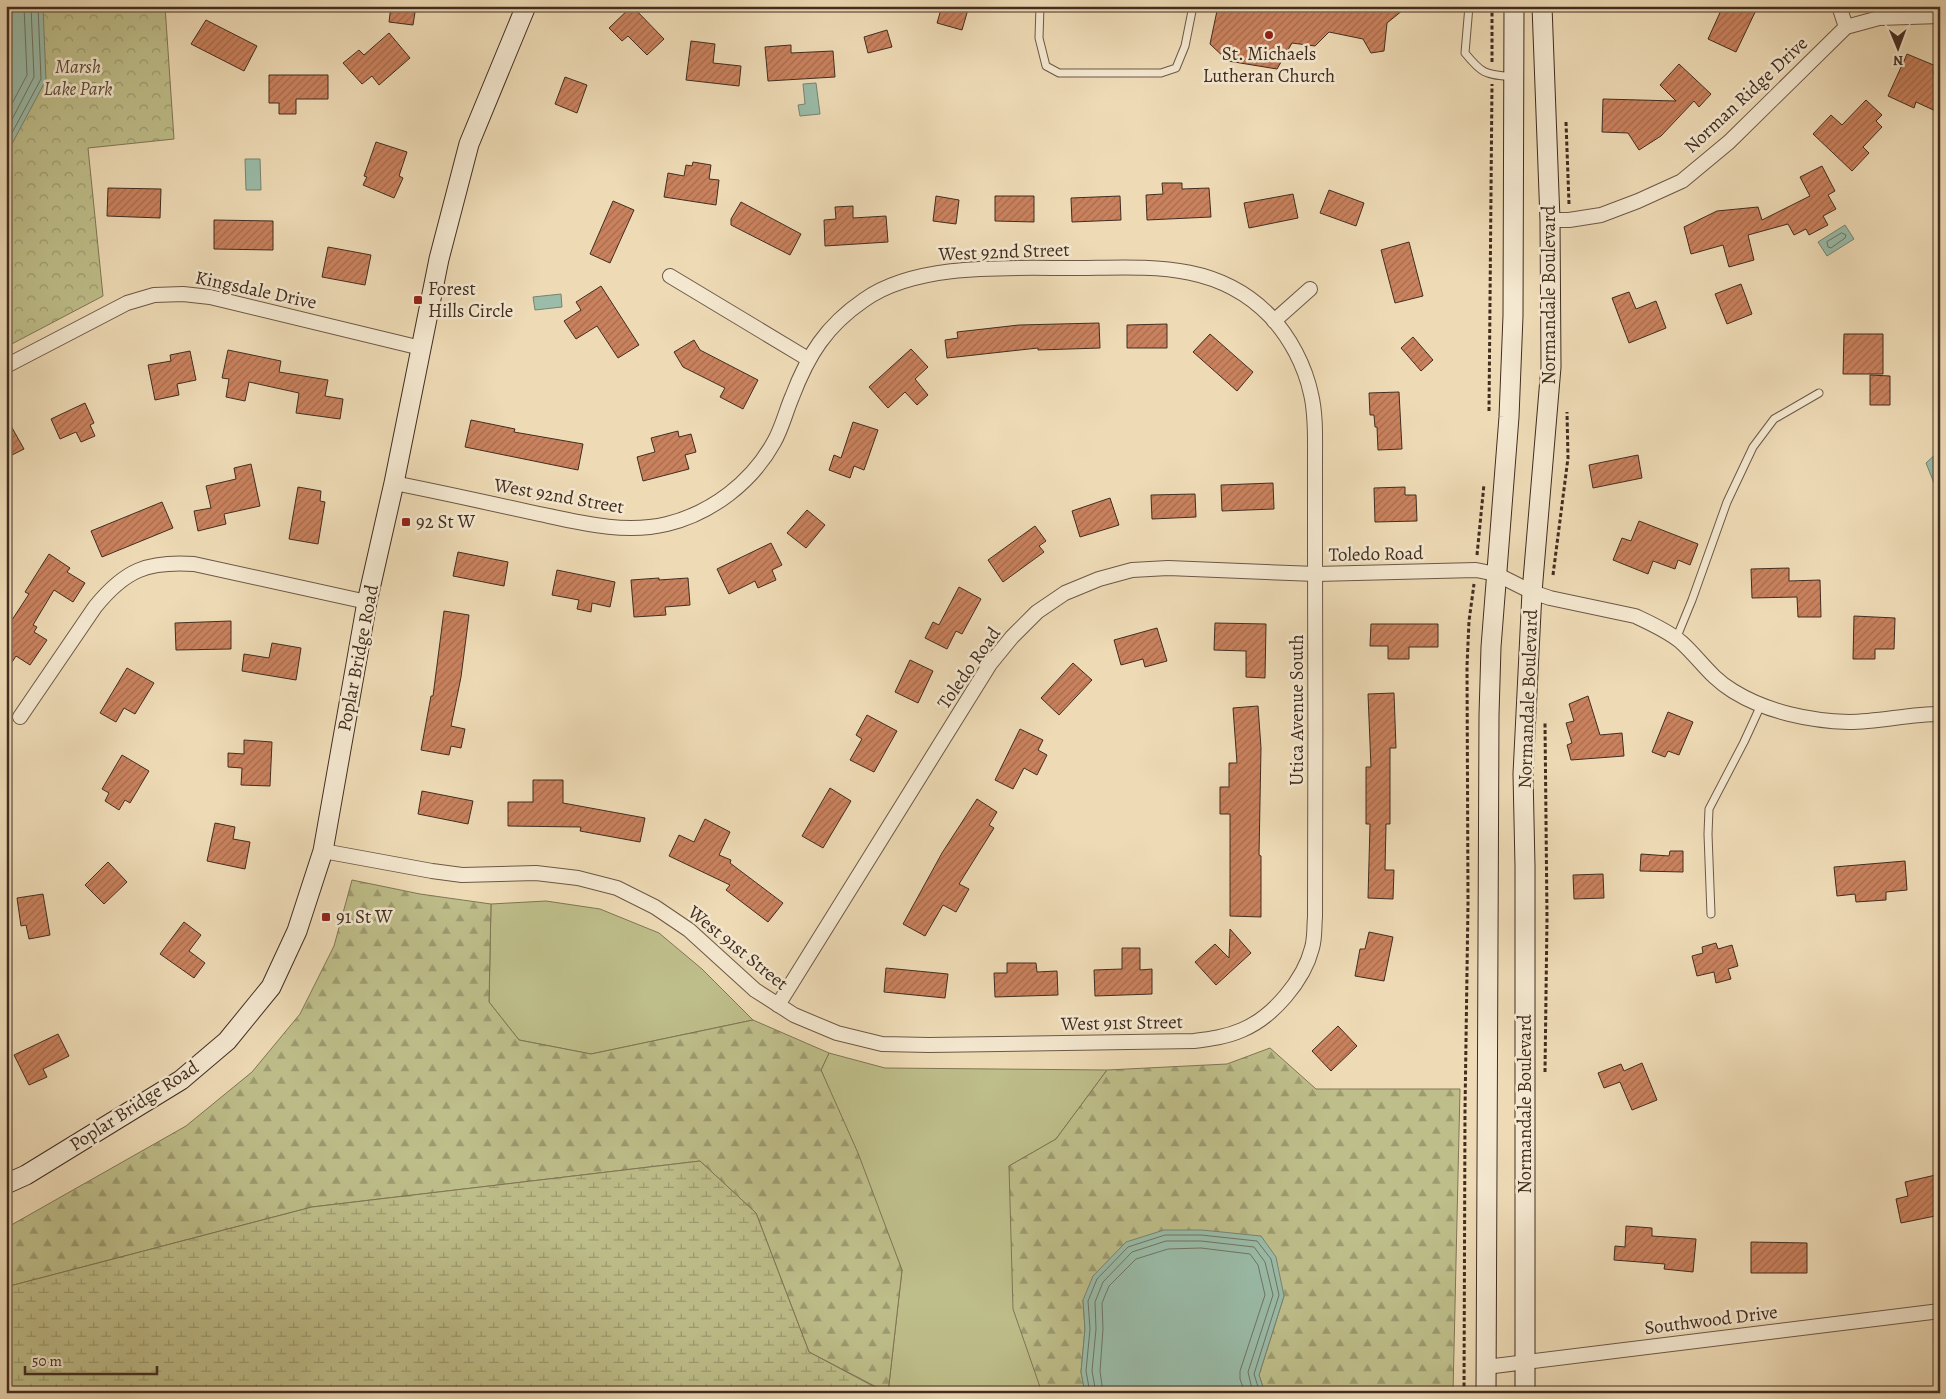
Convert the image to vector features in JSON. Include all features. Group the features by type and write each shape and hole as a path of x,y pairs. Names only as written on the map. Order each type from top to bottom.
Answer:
{"main road":[{"name":"Poplar Bridge Road","path":"6,1184 26,1175 181,1080 227,1041 271,988 297,931 322,851 367,602 394,483 439,260 468,144 526,6"},
{"name":"Normandale Boulevard","path":"1486,1393 1489,715 1491,647 1509,417 1512,334 1514,6"},
{"name":"Normandale Boulevard","path":"1525,1393 1523,774 1532,592 1551,367 1550,220 1542,6"}],"street":[{"path":"1839,6 1846,26 1879,18 1940,16"},
{"name":"Norman Ridge Drive","path":"1550,220 1569,220 1602,215 1682,181 1729,142 1846,26"},
{"name":"West 92nd Street","path":"394,483 597,526 633,529 666,524 700,513 730,494 755,470 776,440 808,358 816,346 839,321 864,299 903,281 928,274 962,270 1150,267 1182,270 1214,278 1268,313 1274,321"},
{"path":"670,276 808,358"},
{"path":"1274,321 1310,289"},
{"name":"Kingsdale Drive","path":"6,366 127,303 154,296 183,294 210,297 421,348"},
{"name":"Utica Avenue South","path":"1194,1041 1219,1038 1243,1030 1264,1017 1283,1000 1300,976 1312,947 1315,917 1315,430 1312,398 1304,367 1274,321"},
{"path":"20,717 95,607 109,590 126,576 147,566 170,562 194,564 367,602"},
{"name":"Toledo Road","path":"778,1005 990,664 1012,637 1037,612 1074,590 1099,579 1132,570 1168,568 1316,574 1476,570 1496,574 1532,592"},
{"path":"1532,592 1550,598 1634,616 1676,639 1709,673 1733,691 1761,705 1809,719 1850,722 1940,714"},
{"name":"West 91st Street","path":"322,851 462,875 536,873 578,878 617,888 655,907 689,930 755,990 794,1015 837,1034 882,1044 929,1046 1194,1041"},
{"name":"Southwood Drive","path":"1486,1367 1940,1311"}],"lane":[{"path":"1040,6 1039,38 1046,66 1059,73 1161,73 1176,68 1186,46 1193,6"},
{"path":"1469,6 1465,53 1479,70 1492,75 1514,77"},
{"path":"1676,639 1692,600 1726,502 1752,447 1774,420 1819,393"},
{"path":"1711,914 1709,809 1761,705"}],"path":[{"path":"1566,119 1569,220"},
{"path":"1550,598 1568,458 1567,405"},
{"path":"1545,722 1547,918 1545,1075"},
{"path":"1464,1250 1464,1393"}],"green space":[{"name":"Marsh Lake Park","path":"6,6 165,6 174,139 88,148 103,296 6,347"},
{"path":"352,880 420,894 491,904 489,1002 519,1040 591,1054 753,1020 829,1053 821,1070 858,1153 902,1270 888,1393 809,1352 756,1213 700,1161 312,1207 6,1287 6,1228 186,1126 252,1072 300,1014 334,946"},
{"path":"546,901 600,909 659,933 702,969 753,1020 591,1054 519,1040 489,1002 491,904"},
{"path":"1270,1048 1316,1089 1460,1089 1453,1393 1265,1393 1259,1375 1284,1296 1083,1300 1085,1329 1081,1372 1085,1393 1041,1393 1013,1309 1009,1166 1056,1139 1107,1070 1227,1064"},
{"path":"829,1053 885,1068 1107,1070 1056,1139 1009,1166 1041,1393 888,1393 902,1270 821,1070"},
{"path":"700,1161 756,1213 809,1352 886,1393 6,1393 6,1287 312,1207"}],"water":[{"path":"6,6 43,6 46,80 6,155"},
{"path":"816,83 820,114 800,116 798,105 805,104 803,84"},
{"path":"245,159 260,159 261,190 246,190"},
{"path":"1845,225 1854,239 1827,256 1818,242"},
{"path":"561,294 562,307 535,310 533,297"},
{"path":"1940,452 1940,487 1934,483 1926,463"},
{"path":"1164,1230 1202,1230 1261,1236 1276,1257 1284,1296 1259,1375 1265,1393 1085,1393 1081,1372 1085,1329 1083,1300 1093,1276 1126,1242"}],"building":[{"path":"391,6 416,6 413,25 389,22"},
{"path":"632,6 664,39 647,55 628,36 622,41 609,28"},
{"path":"942,6 969,6 962,30 937,23"},
{"name":"St. Michaels Lutheran Church","path":"1218,6 1408,6 1387,23 1384,51 1371,53 1363,39 1329,32 1315,46 1292,43 1277,69 1228,61 1210,44"},
{"path":"1723,6 1758,6 1736,52 1708,39"},
{"path":"206,20 257,46 244,71 191,44"},
{"path":"887,30 892,47 868,53 864,37"},
{"path":"389,33 410,58 379,85 372,76 362,84 343,63 359,50 364,55"},
{"path":"691,41 715,44 713,63 741,66 739,86 686,80"},
{"path":"791,45 791,53 833,51 835,77 768,81 765,47"},
{"path":"1907,54 1936,66 1933,74 1940,77 1940,113 1916,102 1914,108 1888,96"},
{"path":"1679,64 1711,94 1699,107 1694,101 1661,136 1639,150 1628,133 1602,132 1603,99 1676,101 1660,85"},
{"path":"269,75 328,75 328,99 296,99 296,114 279,114 279,103 269,103"},
{"path":"565,77 587,85 577,113 555,104"},
{"path":"1866,100 1882,115 1876,121 1882,127 1863,147 1869,153 1852,171 1813,134 1831,115 1842,125"},
{"path":"376,142 407,152 399,176 403,178 394,198 363,185 367,177 364,176"},
{"path":"693,162 711,165 709,179 719,180 716,205 664,197 668,173 684,176 686,165 692,166"},
{"path":"1822,166 1835,191 1828,195 1836,209 1823,216 1828,225 1809,235 1806,229 1794,235 1788,224 1748,235 1754,260 1729,267 1723,245 1691,254 1684,227 1717,211 1758,207 1762,220 1810,196 1800,177"},
{"path":"1162,183 1182,183 1182,189 1209,188 1211,217 1147,220 1146,195 1163,194"},
{"path":"108,188 161,189 160,218 107,216"},
{"path":"1329,190 1364,203 1356,226 1320,213"},
{"path":"1293,194 1298,218 1249,228 1244,203"},
{"path":"936,196 959,200 956,224 933,221"},
{"path":"995,196 1034,196 1034,222 995,221"},
{"path":"1120,196 1121,220 1072,222 1071,198"},
{"path":"613,201 634,210 610,263 590,254"},
{"path":"741,202 801,234 790,255 731,225 731,219"},
{"path":"853,206 853,218 886,216 888,242 825,246 824,220 836,219 835,207"},
{"path":"214,220 273,221 273,250 214,249"},
{"path":"1409,242 1423,296 1395,303 1381,250"},
{"path":"328,247 371,255 365,285 322,277"},
{"path":"1741,284 1752,314 1727,324 1715,294"},
{"path":"601,286 639,345 618,358 597,326 576,339 564,321 581,310 576,302"},
{"path":"1629,292 1636,309 1656,301 1666,328 1629,343 1612,298"},
{"path":"1099,323 1100,348 1038,350 1038,348 947,358 945,340 958,338 957,332 1019,325"},
{"path":"1167,324 1167,348 1127,348 1127,325"},
{"path":"1210,334 1253,372 1237,391 1193,352"},
{"path":"1844,334 1883,334 1883,374 1843,374"},
{"path":"1413,337 1433,360 1421,371 1401,348"},
{"path":"694,340 700,350 758,380 743,409 720,397 725,388 683,367 674,352"},
{"path":"911,349 928,367 915,379 928,395 917,405 905,392 888,408 869,387"},
{"path":"228,350 281,361 279,372 328,380 325,396 343,399 340,419 296,413 299,393 249,382 245,401 226,397 229,379 222,378"},
{"path":"190,351 196,380 177,384 179,395 155,400 148,365 171,361 170,355"},
{"path":"1870,375 1890,376 1890,405 1870,405"},
{"path":"1399,392 1402,449 1378,450 1377,427 1375,427 1374,415 1370,415 1369,393"},
{"path":"85,403 94,423 90,425 95,436 81,442 76,432 60,439 51,419"},
{"path":"6,417 24,449 6,458"},
{"path":"471,420 515,429 514,432 583,444 578,470 465,447"},
{"path":"853,422 878,430 864,470 854,466 850,478 829,470 834,455 841,458"},
{"path":"678,431 679,437 691,434 696,452 685,455 689,469 643,481 637,457 655,452 651,438"},
{"path":"1638,455 1642,478 1593,488 1589,465"},
{"path":"251,464 260,506 224,514 226,524 198,531 194,511 211,508 206,486 236,479 234,468"},
{"path":"1273,483 1274,509 1222,511 1221,485"},
{"path":"298,487 321,491 320,501 325,502 318,544 289,539"},
{"path":"1405,487 1405,495 1416,495 1417,521 1375,522 1374,488"},
{"path":"1195,494 1196,517 1152,519 1151,495"},
{"path":"1110,498 1119,525 1080,537 1072,511"},
{"path":"162,502 173,528 102,557 91,531"},
{"path":"807,510 825,525 806,548 787,533"},
{"path":"1639,521 1698,544 1690,565 1678,560 1675,569 1653,561 1648,574 1613,560 1622,538 1631,541"},
{"path":"1035,526 1046,541 1039,546 1044,552 1003,582 988,560"},
{"path":"771,543 782,565 772,570 776,580 758,588 755,581 729,594 717,569"},
{"path":"458,552 508,562 504,586 453,576"},
{"path":"49,554 70,568 67,572 85,583 73,602 54,590 33,625 37,627 34,632 47,640 30,665 16,656 6,671 6,629 29,594 25,592"},
{"path":"1789,568 1789,581 1820,580 1821,617 1798,617 1797,597 1752,598 1751,569"},
{"path":"557,570 615,582 610,607 592,603 591,612 577,609 579,600 552,595"},
{"path":"659,578 659,580 688,578 690,605 665,607 666,615 634,617 631,580"},
{"path":"959,587 981,599 962,634 956,631 947,649 925,638 933,622 939,625"},
{"path":"444,611 469,615 461,677 451,726 465,729 461,748 451,746 449,755 421,750 431,696 433,696"},
{"path":"1854,616 1895,618 1894,649 1875,649 1875,659 1853,659"},
{"path":"231,621 231,649 176,650 175,623"},
{"path":"1215,623 1266,624 1265,678 1246,677 1246,651 1214,650"},
{"path":"1371,624 1438,624 1438,647 1409,647 1409,659 1388,659 1388,646 1370,646"},
{"path":"1157,628 1167,661 1145,667 1143,659 1121,665 1114,640"},
{"path":"272,643 301,648 296,680 242,671 244,654 269,658"},
{"path":"910,660 933,671 918,703 895,692"},
{"path":"1073,663 1092,680 1059,715 1041,698"},
{"path":"127,668 154,683 135,714 124,708 116,722 100,713"},
{"path":"1394,693 1396,748 1390,748 1390,824 1386,824 1385,870 1394,870 1393,899 1368,898 1370,824 1366,824 1366,767 1371,767 1368,694"},
{"path":"1588,696 1600,735 1622,733 1624,756 1571,760 1567,745 1572,743 1566,723 1574,721 1569,704"},
{"path":"1258,706 1261,748 1259,855 1261,856 1261,917 1230,916 1230,814 1220,814 1220,787 1229,787 1229,763 1237,763 1233,708"},
{"path":"1668,712 1693,722 1679,755 1668,751 1665,757 1652,752"},
{"path":"867,715 897,731 874,772 850,760 862,739 856,735"},
{"path":"1020,729 1043,740 1038,750 1047,755 1037,775 1024,768 1013,789 995,780"},
{"path":"244,740 272,742 270,786 241,785 242,768 228,767 228,753 244,754"},
{"path":"122,755 149,771 130,803 125,800 119,810 105,801 109,793 102,789"},
{"path":"533,780 563,780 563,803 645,818 640,842 580,831 581,827 508,826 508,802 533,802"},
{"path":"830,788 851,801 823,848 802,836"},
{"path":"422,791 473,801 468,824 418,814"},
{"path":"977,799 997,812 989,825 994,828 959,884 969,889 956,912 943,905 925,936 903,924 942,853"},
{"path":"705,819 730,832 719,855 731,860 730,863 783,903 768,922 726,890 730,885 669,856 679,835 694,842"},
{"path":"215,823 235,827 233,839 250,842 245,869 207,861"},
{"path":"1670,851 1683,851 1683,872 1640,871 1641,854 1669,856"},
{"path":"1905,861 1907,890 1886,892 1886,900 1856,902 1855,894 1837,896 1834,867"},
{"path":"108,862 127,882 104,904 85,885"},
{"path":"1603,874 1604,898 1574,899 1573,875"},
{"path":"43,894 50,935 29,939 26,925 21,926 17,898"},
{"path":"184,922 201,935 189,951 205,963 194,978 160,954"},
{"path":"1230,929 1251,953 1216,985 1195,962 1215,944 1229,958"},
{"path":"1369,932 1393,937 1384,981 1355,976 1360,949 1365,949"},
{"path":"1716,943 1718,949 1732,945 1738,966 1728,969 1731,979 1716,983 1714,972 1697,976 1692,956 1703,953 1702,947"},
{"path":"1122,948 1140,948 1140,970 1152,969 1152,994 1095,996 1094,970 1122,969"},
{"path":"1007,963 1036,963 1037,972 1057,971 1058,995 995,997 994,973 1007,973"},
{"path":"886,968 948,974 945,998 884,992"},
{"path":"1338,1026 1357,1046 1331,1071 1312,1051"},
{"path":"58,1034 69,1056 43,1069 47,1077 29,1085 14,1055"},
{"path":"1642,1063 1657,1100 1632,1110 1620,1082 1604,1088 1598,1073 1621,1064 1624,1071"},
{"path":"1940,1174 1940,1215 1901,1223 1896,1199 1908,1196 1905,1182"},
{"path":"1626,1226 1652,1228 1652,1236 1696,1239 1693,1272 1664,1269 1665,1264 1614,1260 1615,1246 1625,1247"},
{"path":"1751,1242 1807,1243 1807,1273 1751,1273"}],"place":[{"name":"St. Michaels Lutheran Church","path":"1269,35"},
{"name":"Forest Hills Circle","path":"418,300"},
{"name":"92 St W","path":"406,522"},
{"name":"91 St W","path":"326,917"}]}
